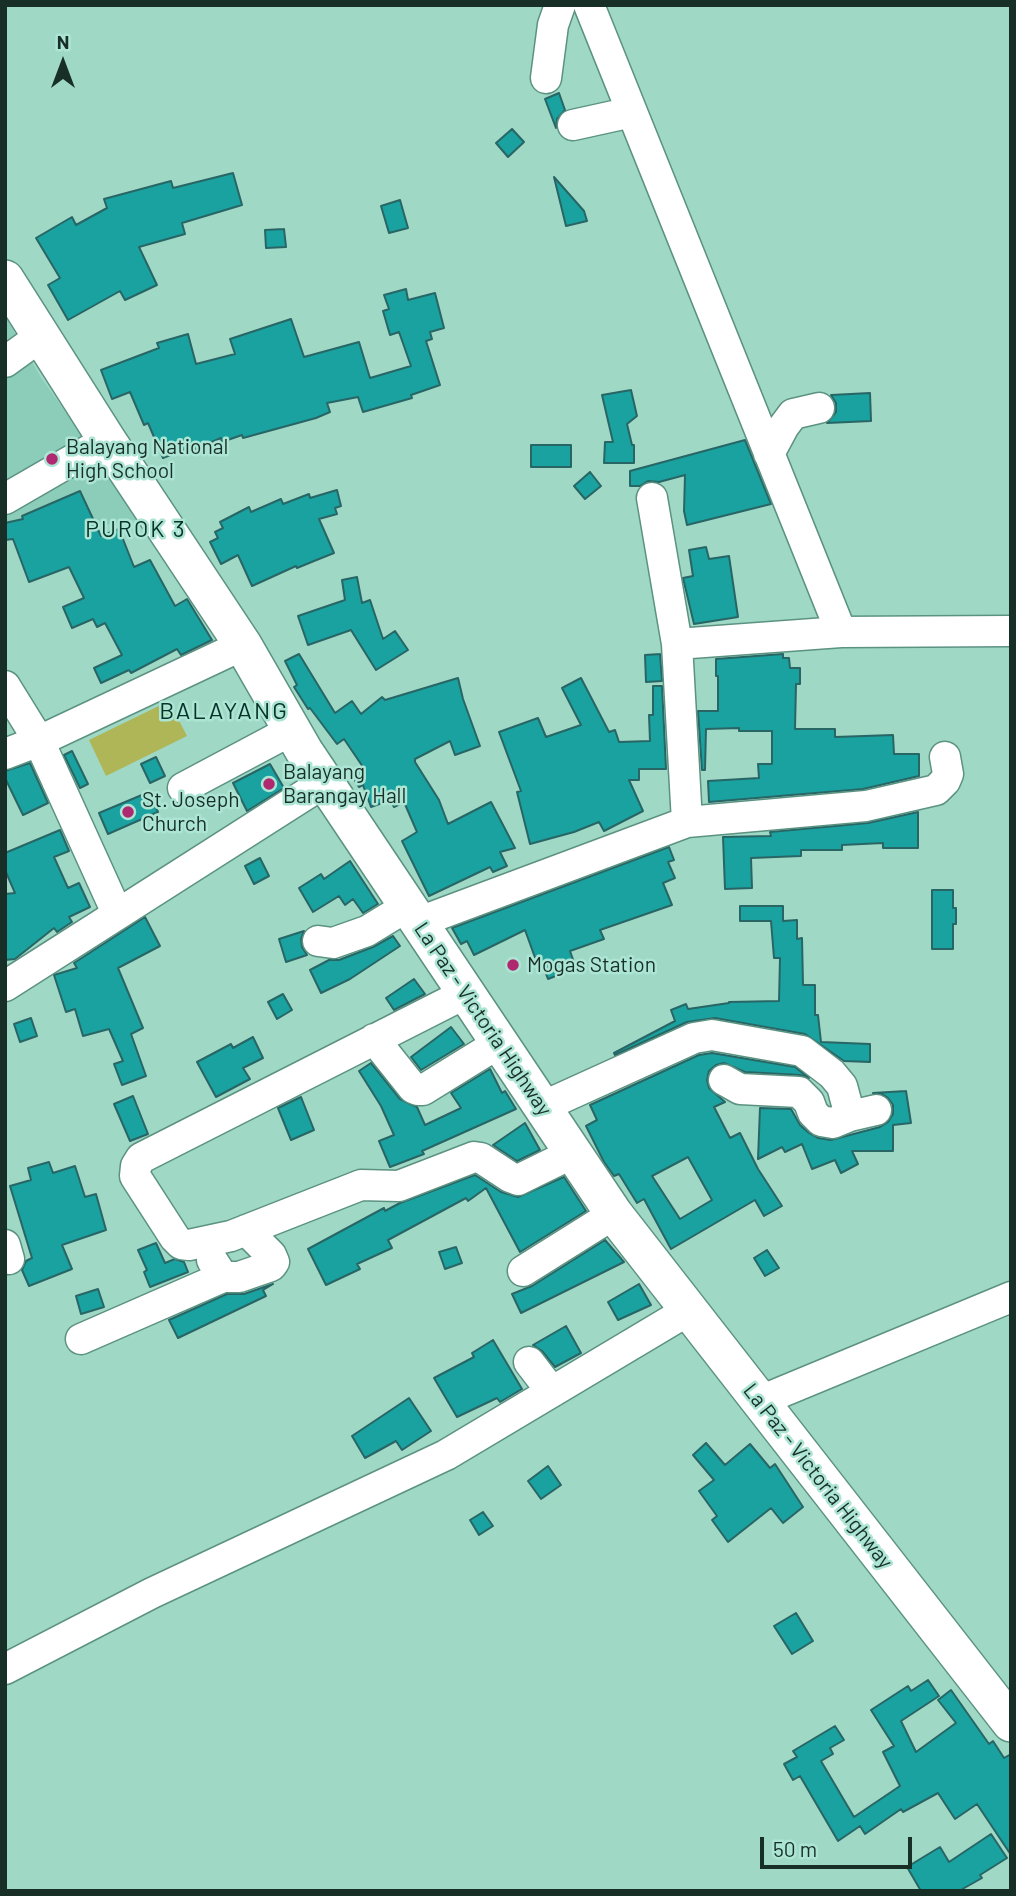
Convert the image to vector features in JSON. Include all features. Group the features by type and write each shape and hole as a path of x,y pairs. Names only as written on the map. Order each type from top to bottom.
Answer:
{"main road":[{"name":"La Paz - Victoria Highway","path":"5,279 107,440 243,645 325,782 614,1214 1011,1723"}],"street":[{"path":"546,78 553,25 560,5"},
{"path":"589,5 841,632"},
{"path":"573,125 632,112"},
{"path":"5,362 41,337"},
{"path":"769,454 793,414 820,408"},
{"path":"5,499 107,440"},
{"path":"652,498 677,644 687,822"},
{"path":"677,644 841,632 1011,631"},
{"path":"5,754 40,741 243,645"},
{"path":"5,686 40,741 117,913"},
{"path":"183,788 292,730"},
{"path":"318,941 333,943 687,822 866,806 936,790 948,774 945,757"},
{"path":"5,986 325,782"},
{"path":"466,993 141,1158 136,1166 135,1177 175,1238 181,1244 189,1245 246,1230 361,1185 399,1186 474,1157 481,1158 519,1180 573,1153"},
{"path":"542,1107 694,1038 712,1035 802,1051 832,1074 863,1113 833,1124 821,1121 799,1092 740,1089 724,1080"},
{"path":"373,1040 413,1088 418,1090 423,1090 499,1043"},
{"path":"523,1271 614,1214"},
{"path":"81,1339 223,1277 239,1277 271,1266 274,1262 271,1255 246,1230"},
{"path":"201,1242 223,1277"},
{"path":"760,1401 1011,1297"},
{"path":"5,1669 152,1593 446,1455 689,1310"},
{"path":"529,1362 552,1392"}],"shaded area":[{"name":"Balayang National High School","path":"5,316 40,376 141,519 5,541"}],"green space":[{"path":"169,701 187,736 106,776 89,740"}],"building":[{"path":"559,93 565,110 557,119 556,128 545,99"},
{"path":"512,129 524,142 508,157 496,143"},
{"path":"233,173 242,205 182,223 185,234 139,247 157,285 125,300 120,291 68,320 48,285 60,278 36,238 72,217 76,225 107,208 104,199 171,181 173,188"},
{"path":"554,177 584,211 587,221 566,226"},
{"path":"400,200 408,228 389,233 381,206"},
{"path":"284,229 286,247 266,248 265,230"},
{"path":"406,289 408,300 435,293 444,328 430,332 432,339 426,341 440,385 411,395 412,398 363,412 358,397 327,403 330,412 316,418 243,438 242,435 222,442 221,438 191,451 190,447 163,458 148,423 144,425 130,392 112,399 101,370 159,348 157,343 188,334 196,364 235,354 230,339 291,319 304,357 359,342 370,378 411,366 399,332 390,335 383,311 389,309 384,295"},
{"path":"631,390 637,416 627,424 634,445 634,463 604,463 605,442 613,442 602,395"},
{"path":"870,393 871,421 827,423 836,412 836,403 831,395"},
{"path":"745,440 771,504 687,525 684,511 685,475 630,486 630,471"},
{"path":"531,445 571,445 571,467 531,467"},
{"path":"590,472 601,486 585,499 574,486"},
{"path":"337,490 341,506 335,508 337,514 319,519 334,553 297,568 296,566 252,586 238,555 221,564 210,542 218,538 215,532 223,528 220,522 249,507 251,512 281,499 283,504 309,494 310,498"},
{"path":"80,491 101,536 119,529 134,567 150,560 175,606 187,599 212,640 181,655 177,649 131,673 129,670 101,683 94,668 122,655 105,623 97,627 93,619 72,628 63,607 84,598 69,567 29,582 13,539 5,540 5,523 23,519 22,516"},
{"path":"706,547 709,559 729,556 738,617 694,624 683,578 693,576 689,550"},
{"path":"357,577 362,603 370,600 383,639 395,631 408,650 376,670 351,630 308,645 298,616 345,600 342,580"},
{"path":"299,654 335,713 352,701 361,714 382,697 385,700 458,678 480,746 455,755 450,741 415,759 415,762 439,800 448,824 491,802 515,848 500,852 507,866 493,872 490,867 429,896 402,841 417,832 404,802 394,807 390,800 371,807 363,785 359,787 351,774 363,767 344,739 337,744 294,687 297,685 285,661"},
{"path":"660,654 662,681 646,682 645,655"},
{"path":"783,654 783,658 789,658 790,668 800,668 800,684 796,684 795,729 835,729 835,737 893,735 894,754 919,754 919,776 863,789 709,802 708,781 759,778 758,764 772,764 772,731 706,729 705,770 702,770 698,711 718,711 716,659"},
{"path":"581,678 609,732 615,730 619,742 650,741 649,715 653,715 653,686 662,686 666,769 639,769 639,780 629,780 643,811 604,831 599,822 530,844 517,792 521,791 499,732 538,718 546,737 581,725 562,688"},
{"path":"72,751 88,784 80,788 64,755"},
{"path":"156,757 165,776 150,783 141,764"},
{"path":"30,763 48,803 23,815 5,778 5,771"},
{"path":"270,764 284,788 247,811 233,783"},
{"name":"St. Joseph Church","path":"149,792 158,812 108,834 99,813"},
{"path":"918,812 918,848 883,848 883,843 842,845 842,850 801,850 801,856 751,858 752,888 725,889 723,837 771,836 770,832 868,823"},
{"path":"60,830 69,851 54,857 68,888 79,883 90,907 69,917 72,922 57,932 54,928 15,959 5,960 5,894 15,893 5,870 5,853"},
{"path":"669,847 674,860 668,862 675,878 663,883 672,905 600,930 604,939 570,951 576,968 548,979 541,961 537,963 525,930 474,955 467,941 461,944 452,928"},
{"path":"260,858 269,876 254,884 245,866"},
{"path":"350,861 378,904 363,913 353,899 345,905 339,896 313,912 299,888 321,874 324,879"},
{"path":"932,890 953,890 956,924 953,924 953,949 932,949"},
{"path":"740,906 783,906 783,921 797,920 797,939 802,938 803,985 815,985 815,1015 818,1015 821,1042 870,1044 870,1062 844,1061 805,1034 715,1018 687,1022 615,1055 614,1053 675,1021 671,1010 686,1004 688,1009 729,1002 779,1001 780,958 774,958 771,921 740,921"},
{"path":"145,917 160,946 118,968 143,1028 131,1034 146,1076 122,1085 114,1064 123,1061 109,1029 83,1036 75,1009 66,1012 54,975 77,968 74,963"},
{"path":"304,931 302,947 307,955 286,962 279,939"},
{"path":"393,936 400,946 350,979 321,993 310,970 329,960 339,960 373,947"},
{"path":"414,979 425,994 394,1010 386,998"},
{"path":"283,994 292,1010 277,1019 268,1002"},
{"path":"31,1018 37,1036 20,1042 14,1024"},
{"path":"451,1027 464,1044 421,1070 411,1057"},
{"path":"253,1037 263,1058 243,1068 250,1079 216,1097 197,1062 231,1044 233,1048"},
{"path":"712,1053 795,1067 809,1078 800,1075 745,1072 724,1063 709,1071 709,1088 725,1102 714,1107 730,1138 740,1133 758,1169 782,1206 764,1216 755,1200 671,1249 644,1199 637,1203 619,1174 614,1176 586,1126 597,1120 590,1105 699,1055","holes":["688,1157 712,1200 680,1219 652,1176"]},
{"path":"371,1063 400,1099 417,1107 425,1125 461,1108 451,1093 490,1069 502,1093 505,1091 516,1109 422,1151 424,1154 390,1167 379,1141 394,1135 381,1106 359,1071"},
{"path":"906,1091 911,1123 893,1125 893,1151 852,1151 858,1164 841,1173 835,1160 812,1169 802,1144 785,1152 782,1147 758,1159 760,1108 791,1109 800,1125 809,1133 831,1140 880,1127 888,1122 893,1114 893,1105 882,1094 873,1093"},
{"path":"133,1096 148,1134 130,1141 114,1104"},
{"path":"301,1097 314,1130 291,1140 278,1108"},
{"path":"525,1123 540,1150 517,1161 493,1145"},
{"path":"49,1162 53,1173 75,1166 85,1197 96,1194 106,1230 62,1245 72,1269 29,1286 22,1270 26,1261 32,1258 10,1186 31,1180 28,1168"},
{"path":"475,1175 501,1192 518,1197 564,1177 586,1211 520,1252 486,1188 468,1201 466,1198 388,1240 392,1248 357,1264 360,1269 326,1285 308,1249 384,1208 385,1211"},
{"path":"605,1240 624,1262 521,1313 512,1294 532,1286"},
{"path":"156,1243 165,1263 175,1259 184,1262 188,1272 150,1287 144,1272 147,1270 138,1250"},
{"path":"456,1247 462,1263 445,1269 439,1252"},
{"path":"767,1250 779,1268 765,1276 754,1258"},
{"path":"273,1284 263,1290 266,1296 178,1338 169,1320 227,1294 244,1294"},
{"path":"639,1284 651,1305 618,1320 608,1302"},
{"path":"98,1289 104,1307 81,1314 76,1296"},
{"path":"566,1326 581,1353 555,1367 542,1351 533,1345"},
{"path":"493,1340 522,1389 500,1402 497,1398 457,1417 434,1378 474,1357 472,1353"},
{"path":"409,1398 431,1431 402,1450 396,1441 365,1458 352,1436"},
{"path":"706,1443 725,1465 750,1444 770,1468 775,1464 803,1507 783,1523 771,1508 728,1542 712,1520 717,1516 699,1491 714,1480 693,1455"},
{"path":"548,1466 561,1485 541,1499 528,1481"},
{"path":"483,1512 493,1526 479,1535 470,1520"},
{"path":"796,1613 813,1641 792,1654 774,1626"},
{"path":"928,1680 939,1696 901,1721 916,1752 956,1723 938,1700 951,1690 989,1744 993,1741 1004,1758 1011,1754 1011,1855 977,1804 955,1819 938,1793 903,1812 901,1809 865,1834 860,1826 838,1841 800,1776 793,1780 784,1764 797,1757 793,1751 835,1726 844,1740 830,1748 833,1754 821,1761 854,1817 900,1786 883,1752 894,1746 871,1710 908,1686 911,1691"},
{"path":"991,1834 1007,1858 980,1875 982,1878 959,1891 921,1891 907,1867 940,1847 949,1862"}],"place":[{"name":"Balayang National High School","path":"52,459"},
{"name":"Balayang Barangay Hall","path":"269,784"},
{"name":"St. Joseph Church","path":"128,812"},
{"name":"Mogas Station","path":"513,965"}],"district":[{"name":"PUROK 3","path":"136,529"},
{"name":"BALAYANG","path":"224,711"}]}
